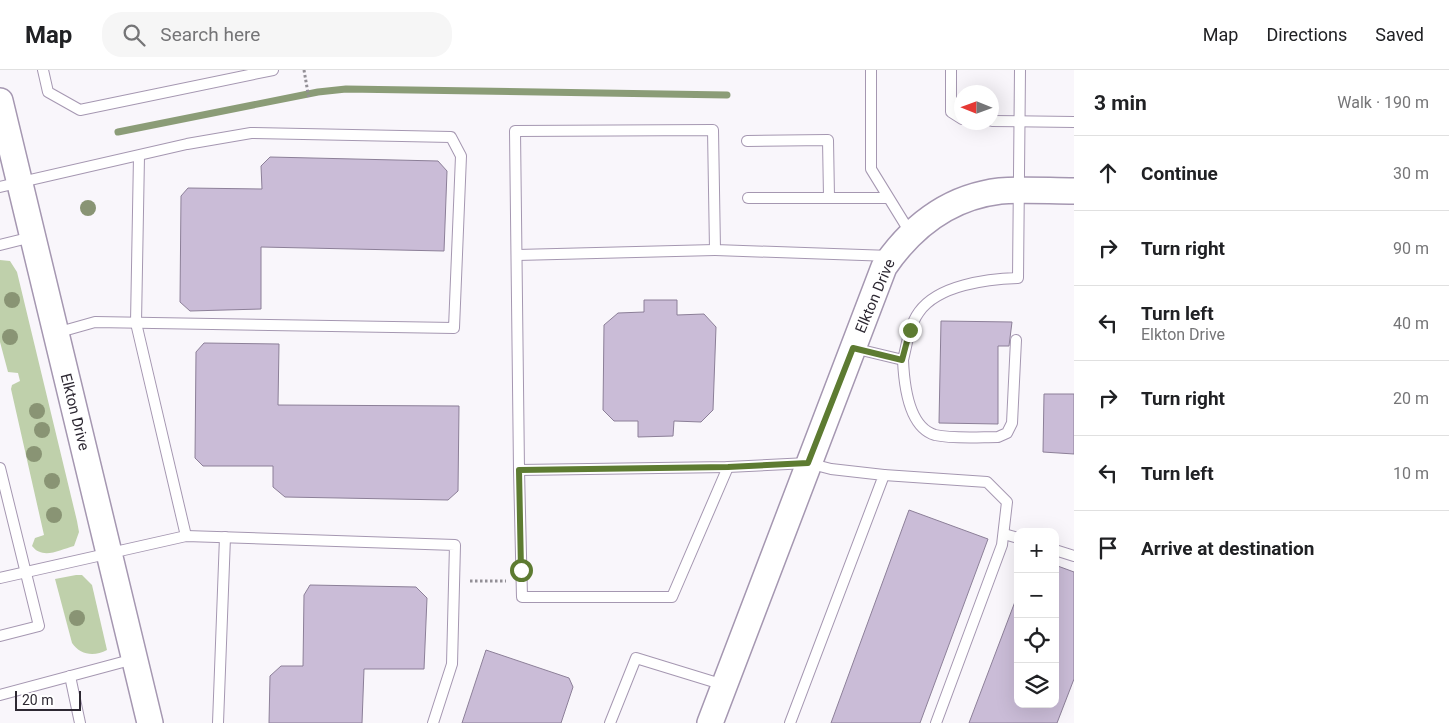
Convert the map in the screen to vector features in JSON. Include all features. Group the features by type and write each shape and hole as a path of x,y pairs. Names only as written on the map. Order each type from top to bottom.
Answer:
{"street":[{"name":"Elkton Drive","path":"0,101 10,185 33,237 150,723"},
{"name":"Elkton Drive","path":"710,723 884,267 911,234 932,215 954,204 985,194 1021,191 1074,191"}],"lane":[{"path":"43,70 48,92 80,110 273,70"},
{"path":"871,70 870,170 911,234"},
{"path":"951,70 951,112 954,114"},
{"path":"1016,340 1012,423 1007,433 998,437 936,435 924,429 908,402 904,388 902,360 910,330 918,313 928,301 942,294 985,279 1018,278 1021,191 1020,70"},
{"path":"999,120 1074,122"},
{"path":"715,250 713,130 515,131 522,597 672,597 728,467"},
{"path":"10,185 251,133 451,136 461,156 454,328 95,322 56,333"},
{"path":"747,140 828,140 829,198"},
{"path":"138,156 136,323 186,536"},
{"path":"748,198 888,198"},
{"path":"0,245 33,237"},
{"path":"517,255 715,250 892,256"},
{"path":"853,348 902,360"},
{"path":"519,470 728,467 808,463 831,469 884,475 986,482 1007,502 1002,545 936,723"},
{"path":"0,468 39,626 0,636"},
{"path":"790,723 884,475"},
{"path":"1004,534 1014,537"},
{"path":"0,578 186,536 455,544 452,664 433,723"},
{"path":"218,723 225,537"},
{"path":"1059,551 1074,556"},
{"path":"610,723 636,658 725,685"},
{"path":"0,695 135,659"},
{"path":"70,676 80,723"}],"path":[{"path":"304,70 309,99"},
{"path":"454,581 521,581"}],"green space":[{"path":"0,260 10,261 17,272 79,532 74,546 52,553 41,552 32,546 35,538 44,535 11,389 12,385 20,381 18,373 8,372 0,342"},
{"path":"82,575 92,585 107,650 97,654 83,652 72,643 55,579"}],"building":[{"path":"270,157 438,161 447,171 444,251 261,247 261,309 190,311 180,302 181,196 188,188 262,189 261,166"},
{"path":"644,300 677,300 677,315 704,314 716,327 713,410 701,422 674,421 673,436 638,437 638,421 614,421 603,410 604,325 618,313 644,312"},
{"path":"941,321 1012,322 1009,346 998,346 998,424 939,423"},
{"path":"204,343 279,344 278,405 459,406 458,491 448,500 285,497 273,487 273,466 203,466 195,458 196,352"},
{"path":"1044,394 1074,394 1074,454 1043,452"},
{"path":"909,510 988,539 920,723 831,723"},
{"path":"1059,566 1074,572 1074,679 1057,723 969,723 1014,604 1014,708 1059,708"},
{"path":"310,585 416,587 427,598 424,669 364,669 362,723 269,723 270,676 281,666 303,666 304,595"},
{"path":"486,650 569,678 573,687 561,723 462,723"}],"waterway":[{"path":"118,132 318,92 346,89 727,95"}],"route":[{"path":"521,570 519,470 728,467 808,463 853,348 902,360 910,330"}]}
